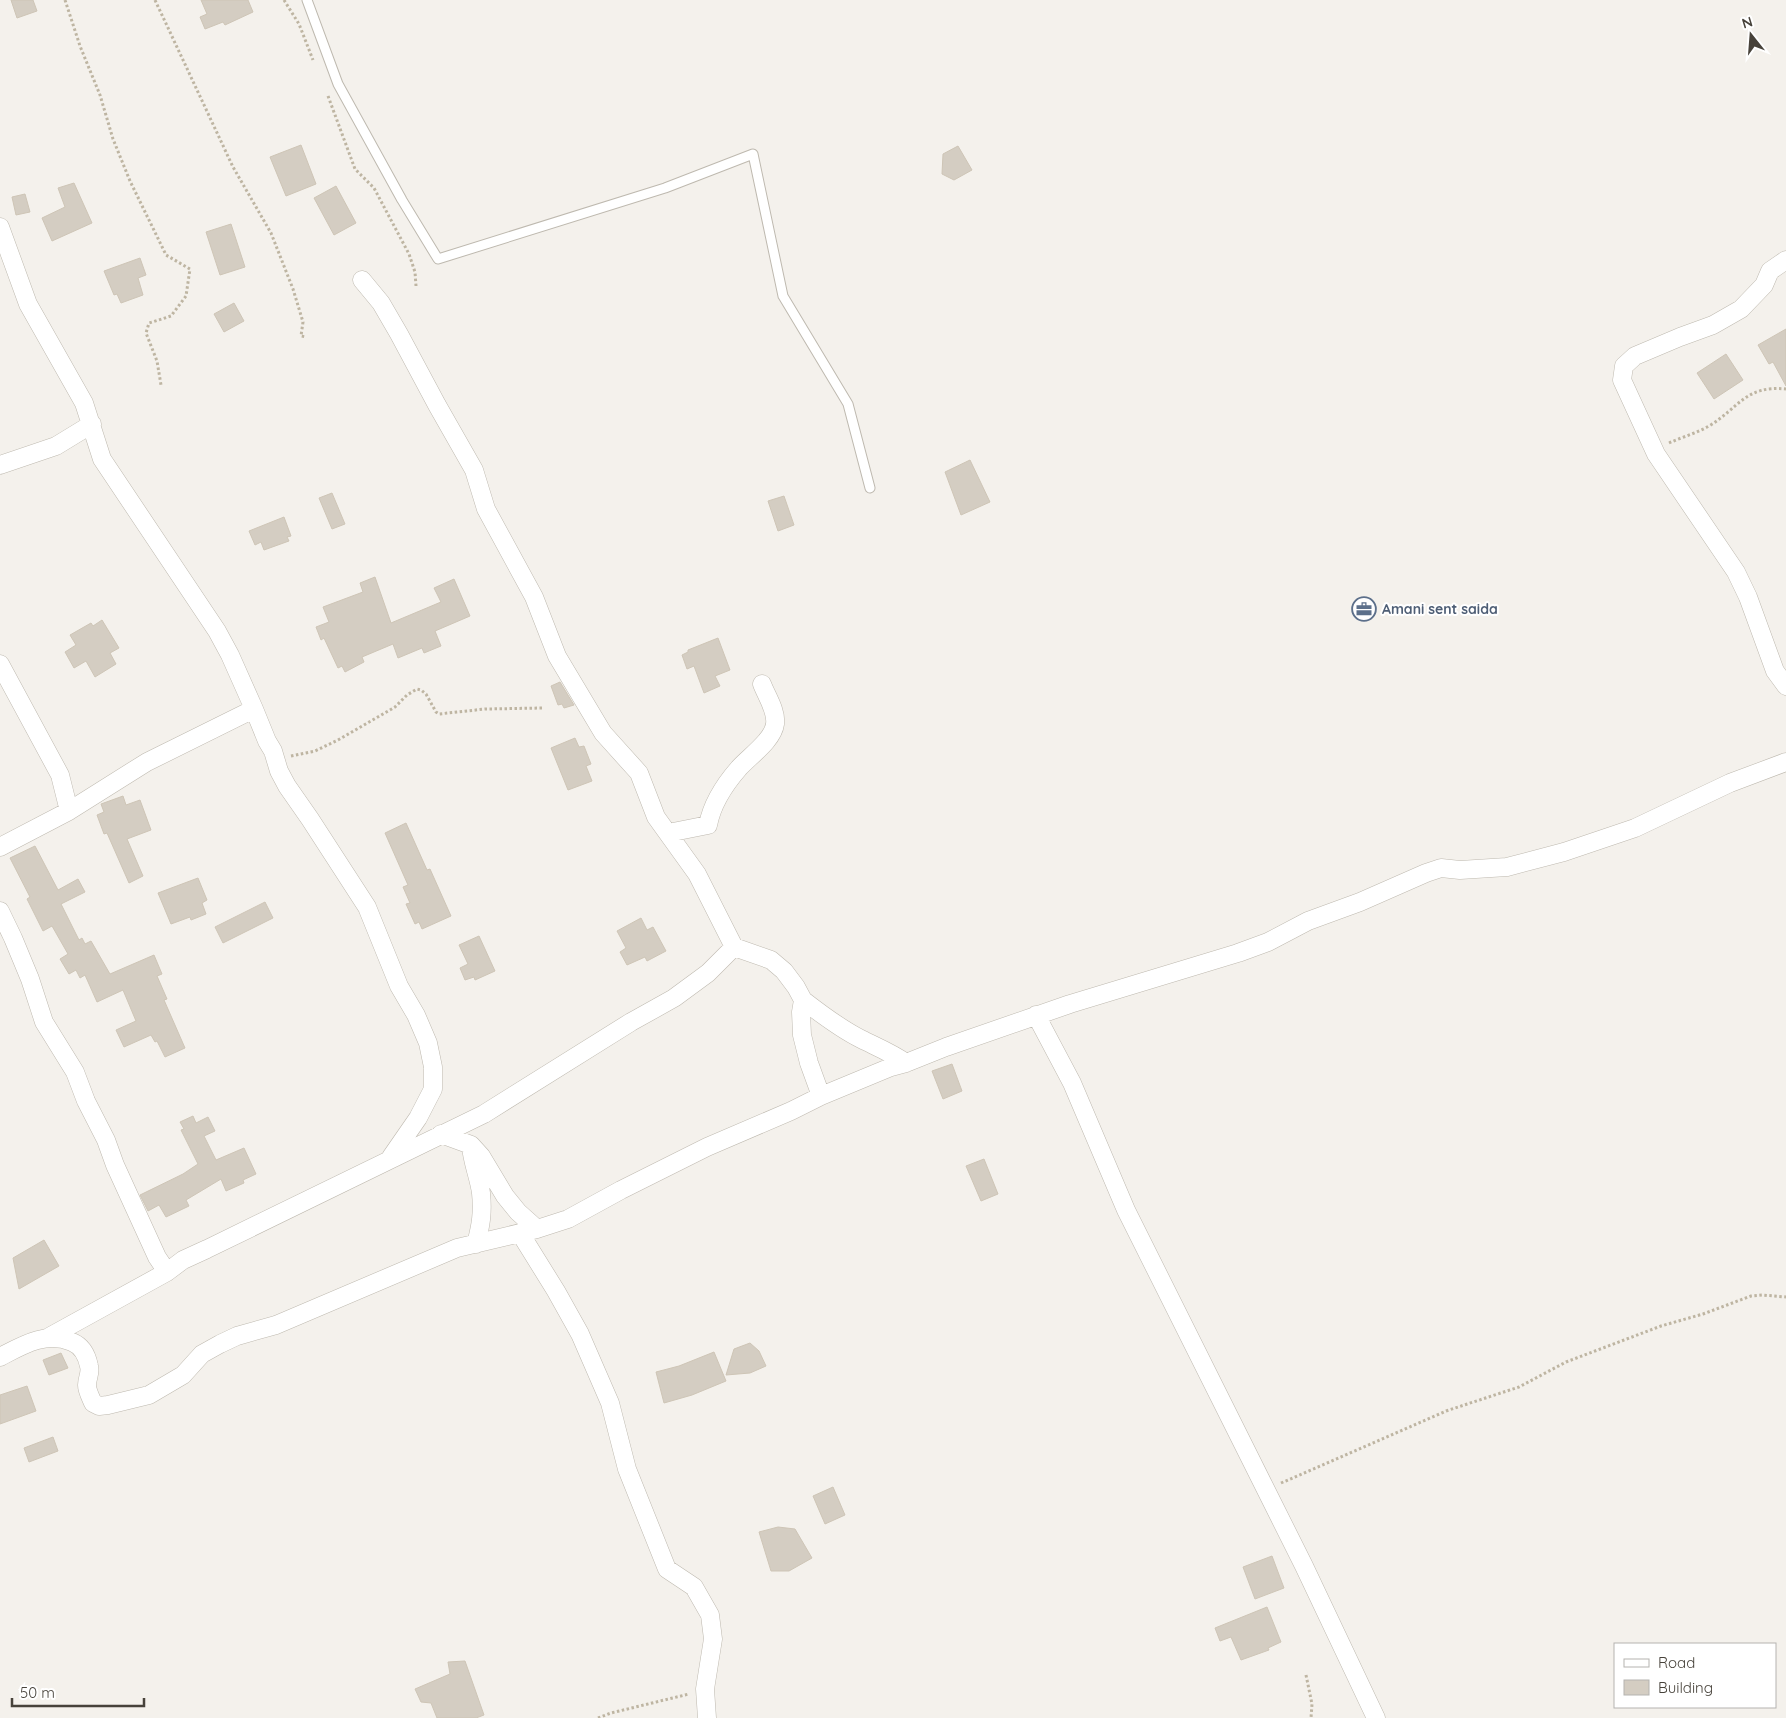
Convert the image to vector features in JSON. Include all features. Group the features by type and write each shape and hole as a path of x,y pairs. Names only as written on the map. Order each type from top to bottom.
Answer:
{"street":[{"path":"0,227 28,304 84,402 102,459 217,631 230,655 287,786 367,907 399,986 416,1015 428,1043 433,1067 433,1089 418,1118 390,1159"},
{"path":"1786,260 1770,272 1764,285 1741,309 1713,326 1680,337 1635,356 1624,366 1622,380 1656,454 1736,572 1748,596 1775,671 1786,686"},
{"path":"362,280 381,303 395,326 436,405 474,470 486,509 534,597 557,656 603,733 636,768 656,817 697,874 734,947 771,960 784,971 803,1000 821,1014 860,1039 890,1052 906,1063"},
{"path":"0,465 56,446 92,424"},
{"path":"0,664 60,775 69,811"},
{"path":"668,833 708,825 713,806 724,788 738,769 772,733 776,723 762,684"},
{"path":"0,847 69,811 147,762 254,709"},
{"path":"0,1357 39,1339 50,1337 64,1338 76,1344 87,1355 90,1369 87,1386 93,1403 99,1406 108,1405 149,1395 183,1374 202,1354 237,1336 276,1325 457,1248 528,1232 568,1219 621,1190 708,1147 791,1111 820,1096 890,1067 906,1063 1036,1016 1238,953 1268,942 1308,921 1360,902 1441,868 1460,870 1507,867 1564,852 1626,831 1730,783 1786,762"},
{"path":"0,911 27,971 44,1022 75,1072 86,1101 106,1140 115,1165 157,1257 167,1272"},
{"path":"50,1337 167,1272 183,1260 484,1114 631,1022 674,998 708,973 734,947"},
{"path":"803,1000 800,1012 802,1035 820,1096"},
{"path":"1036,1016 1072,1083 1126,1210 1266,1489 1376,1718"},
{"path":"441,1134 471,1145 481,1156 505,1196 518,1212 556,1291 584,1343 610,1403 627,1469 667,1568 694,1587 710,1615 713,1639 705,1689 708,1718"},
{"path":"471,1145 472,1157 481,1192 482,1221 476,1244"}],"lane":[{"path":"307,0 338,84 402,200 438,259 665,188 753,154 783,296 848,404 870,488"}],"path":[{"path":"65,0 80,46 100,95 113,139 130,181 166,255 190,270 186,296 170,316 150,323 146,333 157,361 161,385 163,385"},
{"path":"155,0 233,167 271,233 293,289 303,322 301,336 306,337"},
{"path":"284,0 299,24 316,66"},
{"path":"325,87 355,169 374,188 409,254 416,286"},
{"path":"1656,454 1664,445 1708,427 1751,394 1765,388 1786,389"},
{"path":"273,751 292,756 315,751 395,707 407,694 417,689 424,692 439,714 485,709 544,708"},
{"path":"1266,1489 1446,1411 1519,1387 1566,1362 1661,1326 1703,1314 1751,1296 1786,1297"},
{"path":"1306,1676 1312,1704 1311,1718"},
{"path":"598,1718 705,1689"}],"building":[{"path":"11,0 33,0 37,11 17,18"},
{"path":"201,0 248,0 253,12 225,25 223,22 205,29 200,17 207,14"},
{"path":"301,145 316,184 286,196 270,157"},
{"path":"958,146 972,170 954,180 942,174 943,154"},
{"path":"74,183 92,223 52,241 42,218 65,207 58,188"},
{"path":"336,186 356,223 334,235 314,198"},
{"path":"25,194 30,212 16,215 12,197"},
{"path":"231,224 245,267 220,275 206,232"},
{"path":"140,258 146,275 138,278 143,295 121,303 117,294 114,295 104,271"},
{"path":"234,303 244,321 224,332 214,314"},
{"path":"1786,329 1786,386 1773,362 1769,364 1758,345"},
{"path":"1726,354 1743,380 1714,399 1697,373"},
{"path":"970,460 990,502 961,515 945,472"},
{"path":"332,493 345,524 332,529 319,498"},
{"path":"784,496 794,525 778,531 768,501"},
{"path":"284,517 291,536 287,537 289,541 264,550 261,542 255,545 249,531"},
{"path":"375,577 391,623 441,602 434,588 454,579 470,616 435,631 441,646 424,653 422,648 398,658 393,644 362,657 364,662 345,672 342,666 338,668 324,638 321,640 316,627 329,622 323,607 363,592 360,583"},
{"path":"102,620 119,648 110,653 116,664 95,677 86,661 74,668 65,652 76,645 70,635 91,623 93,626"},
{"path":"718,638 730,670 715,676 720,686 704,693 694,666 687,669 682,655 688,652 688,650"},
{"path":"560,682 574,705 564,708 562,704 558,705 551,686"},
{"path":"575,738 579,747 584,746 591,764 586,766 592,781 568,790 551,748"},
{"path":"123,796 126,805 140,800 151,830 127,839 143,876 129,883 107,833 104,834 97,815 104,812 101,804"},
{"path":"406,823 427,870 430,869 451,916 422,929 419,922 415,924 406,904 410,903 403,887 408,885 385,833"},
{"path":"35,846 58,890 78,879 85,892 61,904 79,940 82,938 85,944 91,941 110,974 154,955 162,974 157,976 167,999 164,1000 185,1048 165,1057 157,1041 155,1042 151,1035 124,1047 116,1030 136,1021 123,990 97,1002 85,975 80,978 76,970 69,974 60,959 68,954 52,926 43,931 27,899 30,897 10,858"},
{"path":"198,878 207,900 202,903 206,914 191,920 190,917 171,924 158,893"},
{"path":"265,902 273,918 223,943 215,927"},
{"path":"641,918 647,930 653,927 666,951 647,961 645,957 627,965 620,952 626,948 617,931"},
{"path":"479,936 495,971 475,980 474,977 465,980 460,968 468,964 459,945"},
{"path":"952,1064 962,1091 943,1099 932,1071"},
{"path":"193,1116 196,1123 208,1117 215,1131 204,1136 216,1160 244,1148 256,1174 243,1180 244,1183 226,1191 221,1179 186,1200 189,1206 166,1217 159,1205 148,1211 140,1195 183,1174 198,1164 181,1130 184,1129 180,1122"},
{"path":"984,1159 998,1194 981,1201 966,1166"},
{"path":"44,1240 59,1266 19,1289 13,1258"},
{"path":"750,1343 759,1351 766,1366 750,1373 726,1375 734,1349"},
{"path":"714,1352 726,1381 692,1395 664,1403 656,1372 679,1366"},
{"path":"61,1353 68,1368 49,1375 43,1360"},
{"path":"27,1386 36,1411 0,1424 0,1395"},
{"path":"53,1437 58,1451 29,1462 24,1448"},
{"path":"833,1487 845,1515 825,1524 813,1496"},
{"path":"778,1527 795,1529 812,1558 789,1571 771,1571 759,1532"},
{"path":"1272,1556 1284,1588 1255,1599 1243,1567"},
{"path":"1267,1607 1281,1642 1268,1648 1269,1650 1241,1660 1231,1637 1220,1641 1215,1628"},
{"path":"465,1661 484,1715 476,1718 437,1718 431,1703 421,1702 415,1689 450,1674 448,1662"}],"place":[{"name":"Amani sent saida","path":"1364,609"}]}
